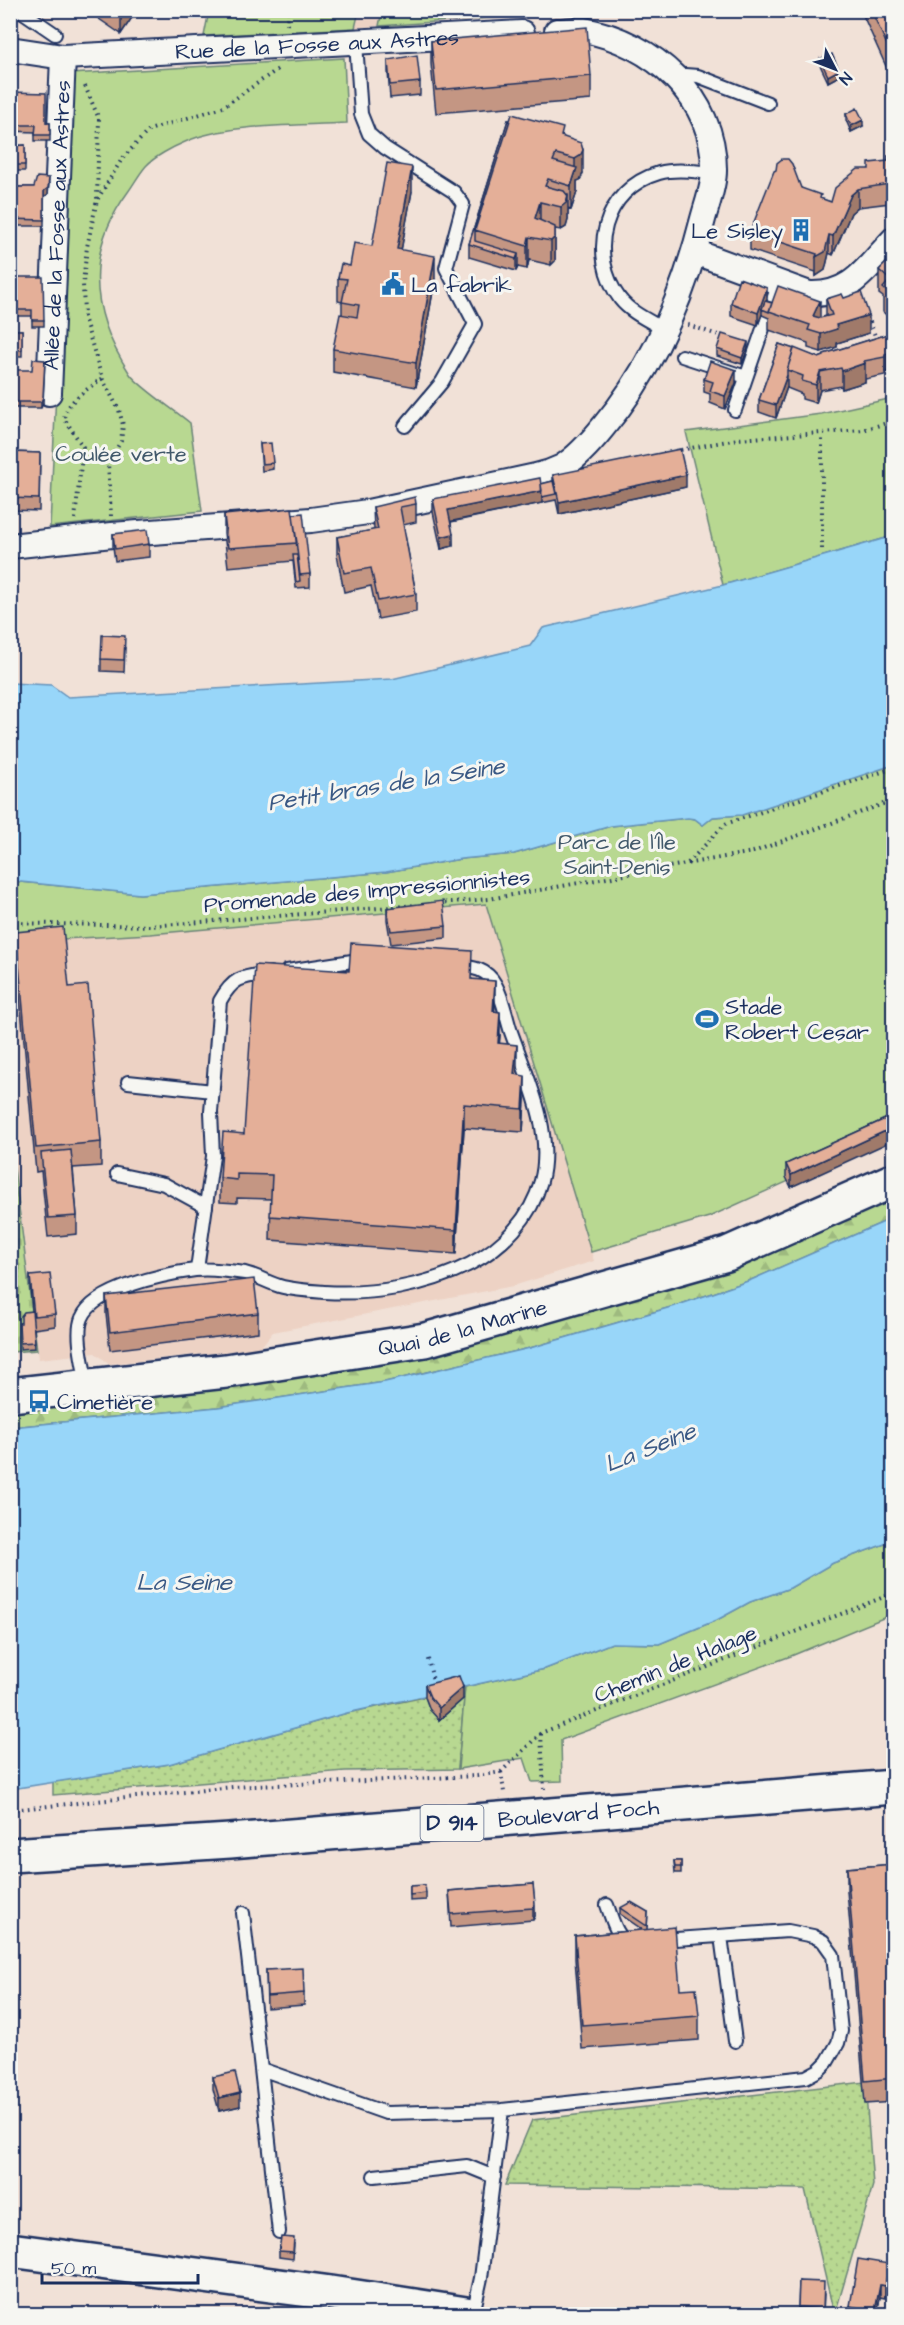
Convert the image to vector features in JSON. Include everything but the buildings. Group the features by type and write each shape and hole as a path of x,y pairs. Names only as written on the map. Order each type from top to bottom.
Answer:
{"street":[{"name":"Rue de la Fosse aux Astres","path":"10,49 63,57 284,48 583,30 645,53 678,80 693,97 710,134 714,173 676,328 614,414 588,444 562,467 536,476 368,512 311,520 112,535"},
{"name":"Allée de la Fosse aux Astres","path":"50,393 63,57"},
{"path":"695,252 809,294 826,294 841,290 855,280 894,239"},
{"path":"10,546 112,535"},
{"name":"Quai de la Marine","path":"10,1395 226,1371 425,1340 727,1254 894,1180"},
{"name":"Boulevard Foch","path":"10,1855 242,1840 894,1787"},
{"path":"10,2250 466,2314"}],"lane":[{"path":"20,10 55,34"},
{"path":"357,44 361,114 369,134 454,192 463,204 446,268 475,324 442,382 405,426"},
{"path":"678,80 685,75 698,76 768,103"},
{"path":"676,328 632,310 621,301 603,265 602,240 605,228 620,198 646,177 662,172 714,173"},
{"path":"735,410 779,282"},
{"path":"682,356 746,377"},
{"path":"197,1269 213,1156 212,1112 220,1001 228,986 239,978 365,959 376,960"},
{"path":"87,1386 80,1332 81,1319 87,1308 120,1287 197,1269 246,1274 283,1287 325,1292 379,1291 434,1281 471,1264 503,1243 525,1219 541,1181 545,1143 534,1100 495,984 477,967 443,965"},
{"path":"128,1082 213,1091"},
{"path":"117,1174 164,1184 206,1207"},
{"path":"261,2069 386,2113 502,2110 806,2077 819,2070 833,2053 841,2031 833,1955 829,1947 813,1936 788,1931 629,1943 624,1940 607,1905"},
{"path":"243,1913 279,2232"},
{"path":"721,1936 735,2041"},
{"path":"473,2314 481,2278 502,2110"},
{"path":"374,2176 467,2166 494,2177"}],"path":[{"path":"97,200 123,159 149,130 223,107 281,66 284,48"},
{"path":"63,57 85,86 99,119 97,200 87,247 83,283 84,317 102,378 119,410 123,425 121,441 108,464 112,535"},
{"path":"855,280 875,336 888,345"},
{"path":"676,328 757,347"},
{"path":"72,539 83,447 64,418 68,405 102,378"},
{"path":"670,452 738,439 822,435 863,430 894,421"},
{"path":"822,435 822,549"},
{"path":"687,864 724,824 894,768"},
{"name":"Promenade des Impressionnistes","path":"430,903 489,899 753,852 894,800"},
{"name":"Promenade des Impressionnistes","path":"10,923 150,926 418,904"},
{"path":"10,1188 18,1280 10,1281"},
{"name":"Chemin de Halage","path":"501,1772 541,1733 894,1593"},
{"path":"428,1659 436,1695"},
{"path":"541,1733 544,1790"},
{"path":"10,1810 233,1787 477,1776 501,1772 505,1794"}],"shaded area":[{"path":"359,11 382,11 379,26 355,28"},
{"path":"486,904 594,1261 513,1286 273,1332 260,1348 110,1364 95,1353 39,1359 11,1136 10,941"}],"green space":[{"path":"209,10 359,11 355,28 204,36"},
{"path":"382,10 585,11 379,26"},
{"name":"Coulée verte","path":"344,58 347,123 242,128 221,131 180,144 159,156 143,169 114,215 104,237 99,260 98,283 100,305 107,328 117,351 134,379 190,423 202,511 50,527 70,74"},
{"path":"893,398 893,536 723,585 686,432 821,414"},
{"name":"Stade Robert Cesar","path":"893,765 893,1134 709,1217 591,1252 486,904 150,934 11,942 11,881 140,894 386,872 461,859 514,854 611,826 688,818 695,819 703,825 713,817 742,815"},
{"path":"10,1136 37,1350 11,1352 10,1352"},
{"path":"893,1189 893,1218 751,1280 678,1305 530,1348 385,1382 218,1407 11,1427 10,1406 235,1379"},
{"path":"893,1541 893,1614 791,1656 561,1740 562,1781 532,1782 524,1758 458,1769 465,1687 545,1669 612,1643 659,1644 717,1620 750,1602 790,1588 833,1563"},
{"path":"465,1687 458,1769 345,1771 53,1795 53,1782 169,1764 347,1713 425,1697 430,1710"},
{"path":"865,2082 873,2185 835,2314 805,2189 505,2185 532,2120"}],"water":[{"name":"Petit bras de la Seine","path":"893,536 893,765 742,815 713,817 703,825 695,819 688,818 611,826 514,854 461,859 386,872 140,894 11,881 11,683 51,685 68,697 392,679 530,646 543,628 723,585"},
{"name":"La Seine","path":"893,1218 893,1541 833,1563 790,1588 750,1602 717,1620 659,1644 612,1643 545,1669 347,1713 169,1764 11,1789 11,1427 218,1407 385,1382 530,1348 678,1305 751,1280"}],"place":[{"name":"Le Sisley","path":"801,230"},
{"name":"La fabrik","path":"393,284"},
{"name":"Stade Robert Cesar","path":"707,1019"},
{"name":"Cimetière","path":"39,1401"}],"park label":[{"name":"Parc de l'Île Saint-Denis","path":"617,854"}]}
